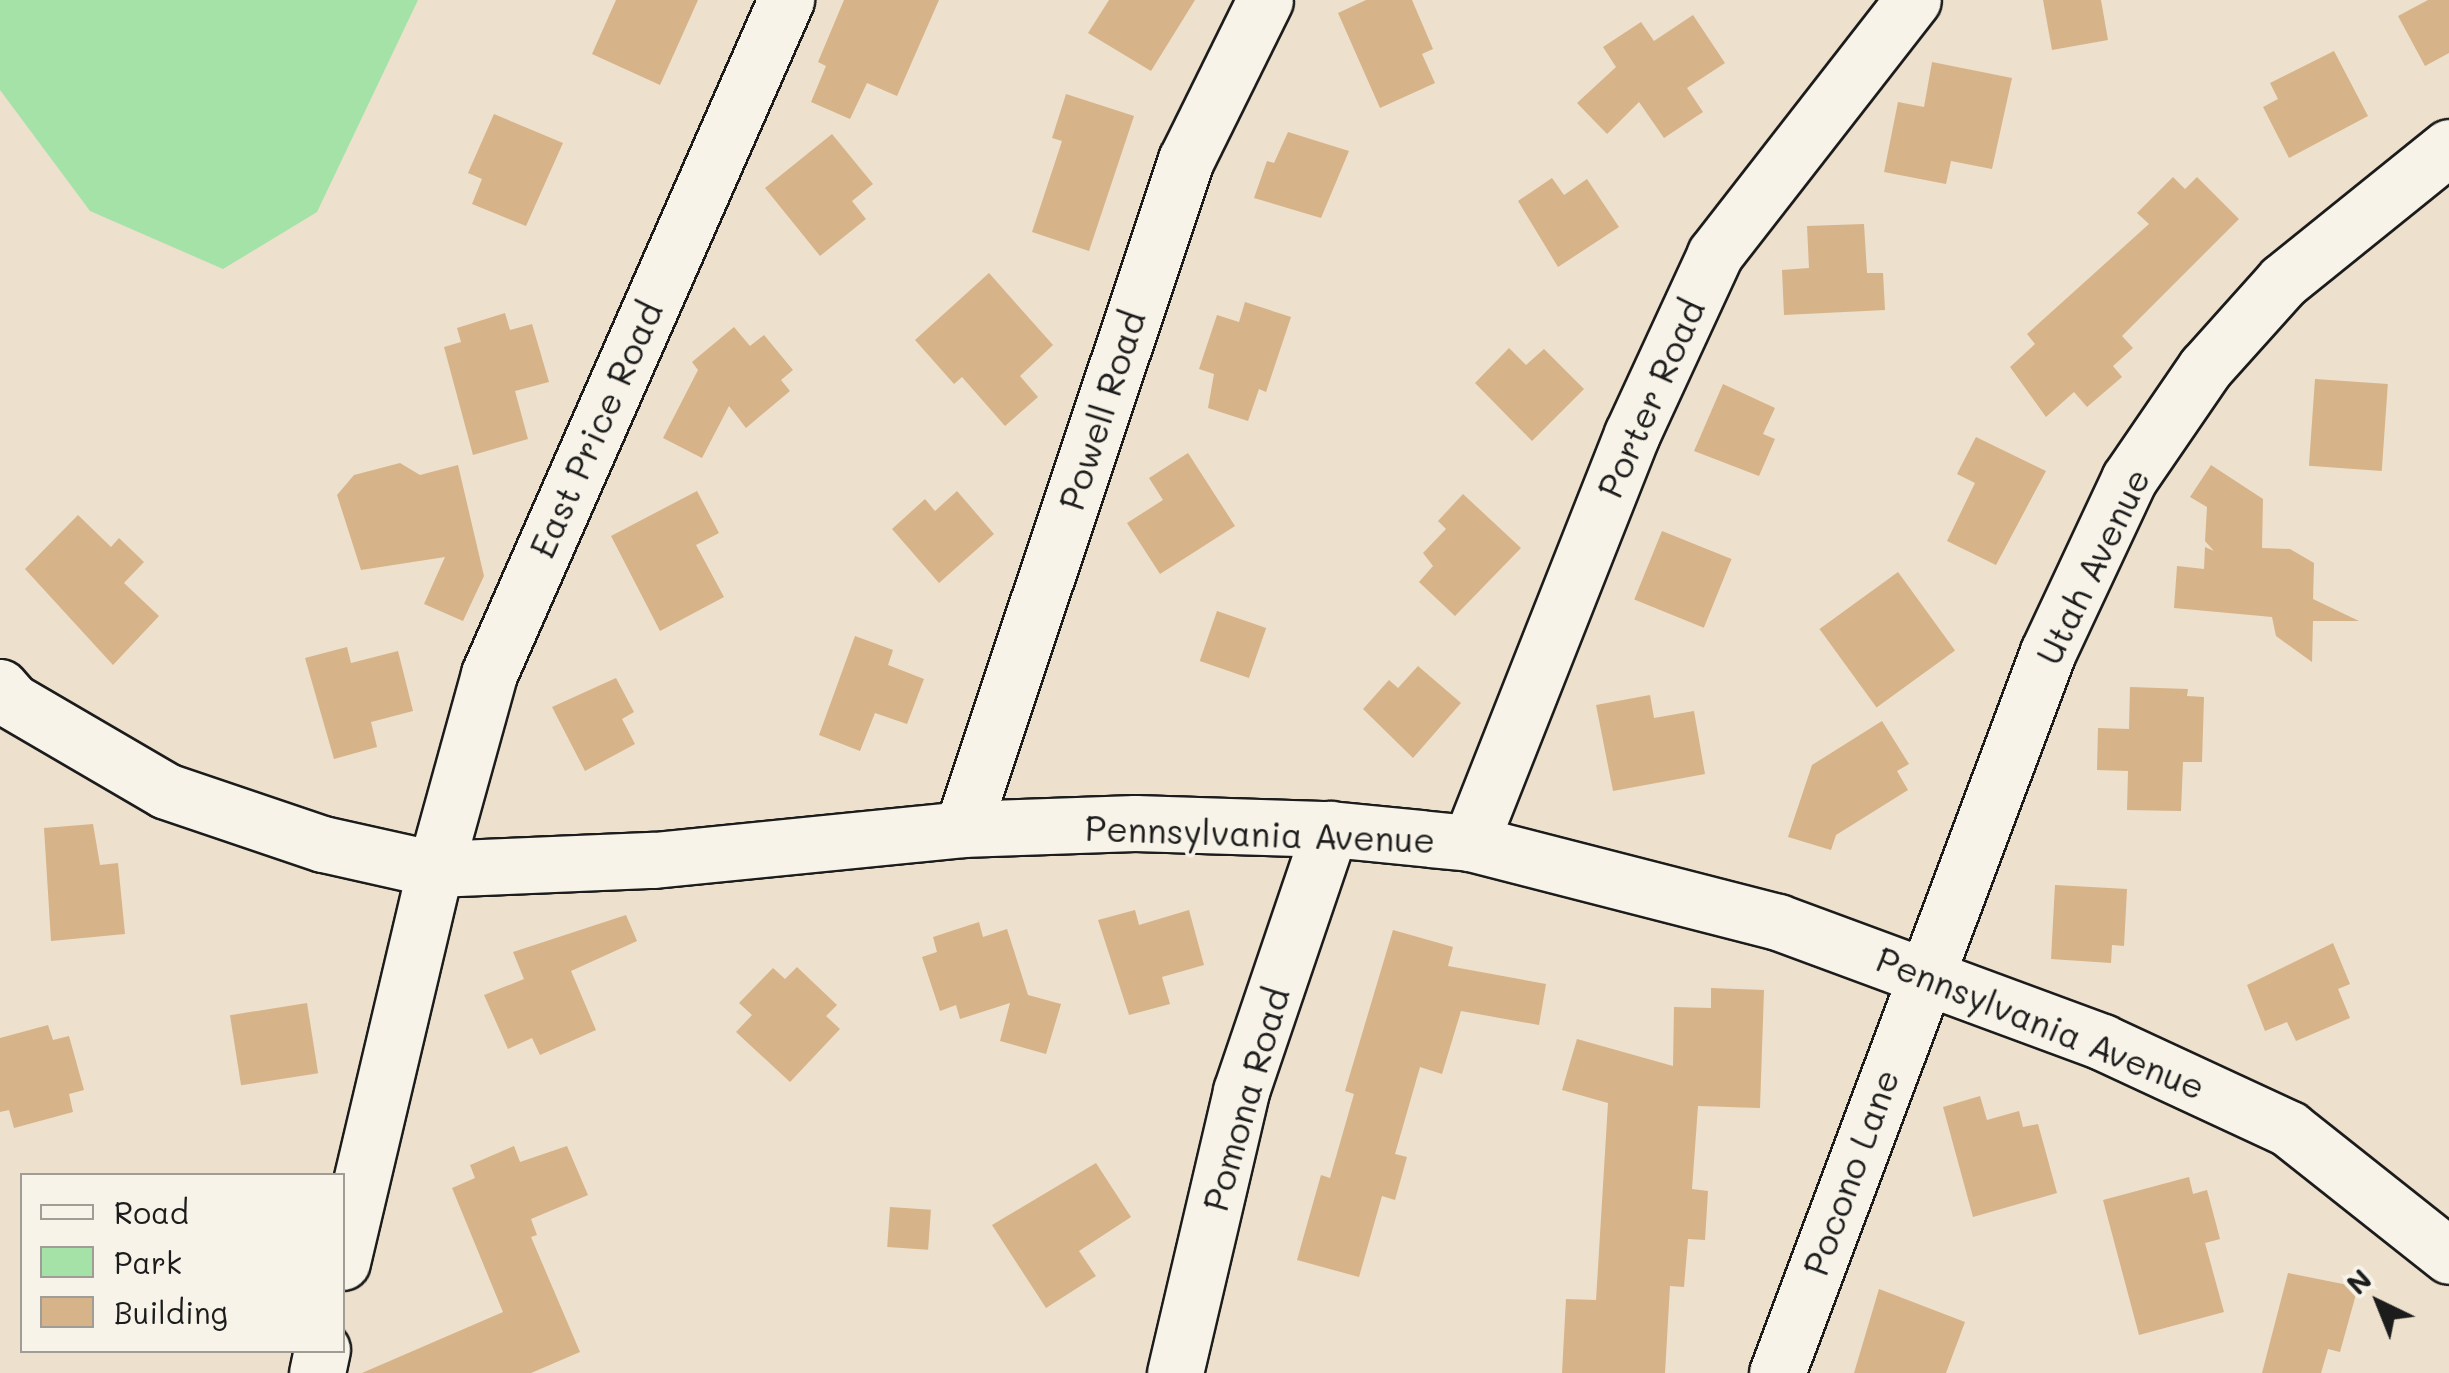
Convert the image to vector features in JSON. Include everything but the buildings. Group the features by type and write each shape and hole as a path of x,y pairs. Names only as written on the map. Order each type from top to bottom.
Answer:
{"street":[{"name":"East Price Road","path":"345,1249 435,869 510,617 786,0"},
{"name":"Powell Road","path":"962,829 1186,160 1265,0"},
{"name":"Porter Road","path":"1470,843 1632,434 1715,254 1913,0"},
{"name":"Utah Avenue","path":"1924,972 2048,652 2130,479 2205,368 2283,281 2449,147"},
{"name":"Pennsylvania Avenue","path":"4,710 166,791 323,844 435,869 654,860 962,829 1135,823 1330,829 1470,843 1778,922 1924,972 2237,1100 2309,1141 2444,1241"},
{"name":"Pomona Road","path":"1176,1373 1242,1091 1330,829"},
{"name":"Pocono Lane","path":"1776,1373 1924,972"}],"green space":[{"path":"0,0 418,0 317,212 223,269 90,211 0,90"}]}
